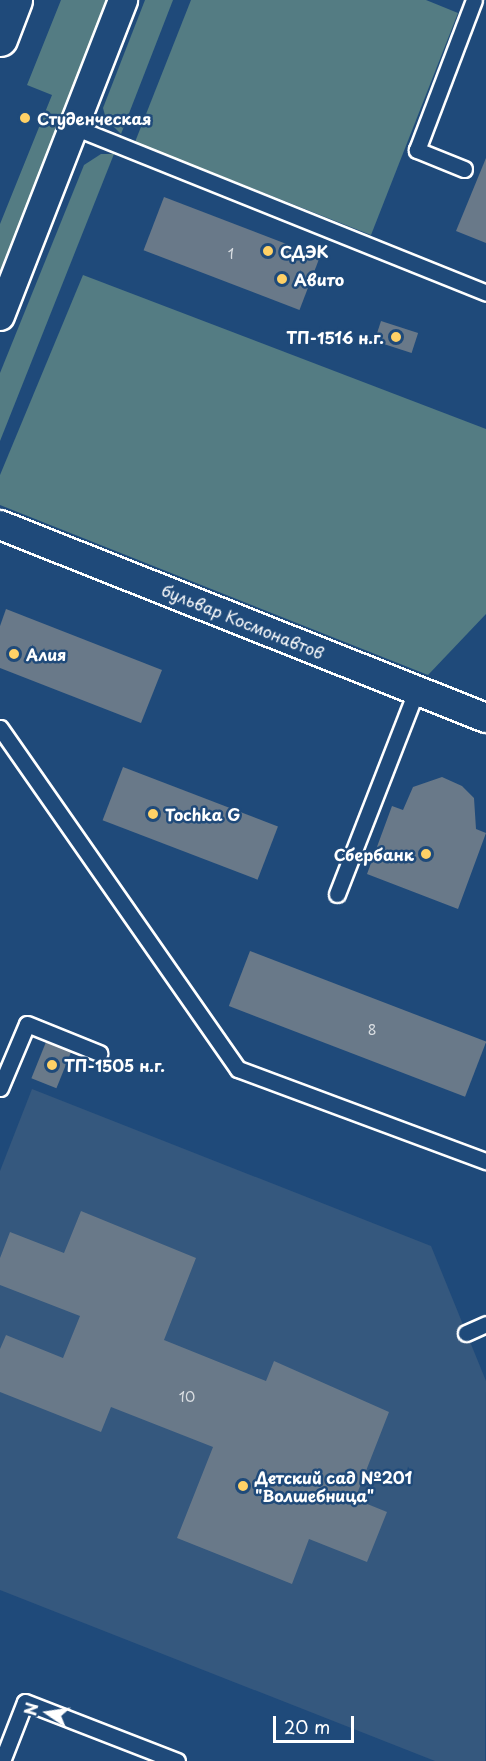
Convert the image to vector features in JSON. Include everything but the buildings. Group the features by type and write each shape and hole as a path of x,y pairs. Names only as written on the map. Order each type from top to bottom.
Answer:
{"main road":[{"path":"0,39 15,0"}],"street":[{"path":"0,316 123,0"},
{"name":"бульвар Космонавтов","path":"0,525 486,718"}],"lane":[{"path":"464,169 417,150 474,0"},
{"path":"74,127 486,293"},
{"path":"337,894 416,691"},
{"path":"0,728 238,1069 486,1161"},
{"path":"0,1088 27,1024 99,1053"},
{"path":"466,1333 486,1324"},
{"path":"2,1761 25,1702 177,1761"}],"shaded area":[{"name":"Детский сад №201 \"Волшебница\"","path":"32,1089 431,1246 486,1381 485,1761 435,1761 0,1590 0,1171"}],"green space":[{"path":"61,0 115,0 0,292 0,224 52,95 27,85"},
{"path":"145,0 173,0 121,134 106,119 103,108"},
{"path":"191,0 426,0 458,13 371,235 135,142"},
{"path":"101,154 114,154 0,441 0,373 84,165"},
{"path":"83,275 486,429 486,614 428,675 0,505 0,475"}],"place":[{"name":"Студенческая","path":"25,118"},
{"name":"СДЭК","path":"268,251"},
{"name":"Авито","path":"282,279"},
{"name":"ТП-1516 н.г.","path":"396,337"},
{"name":"Алия","path":"14,654"},
{"name":"Tochka G","path":"153,814"},
{"name":"Сбербанк","path":"426,854"},
{"name":"ТП-1505 н.г.","path":"52,1065"},
{"name":"Детский сад №201 \"Волшебница\"","path":"243,1486"}]}
